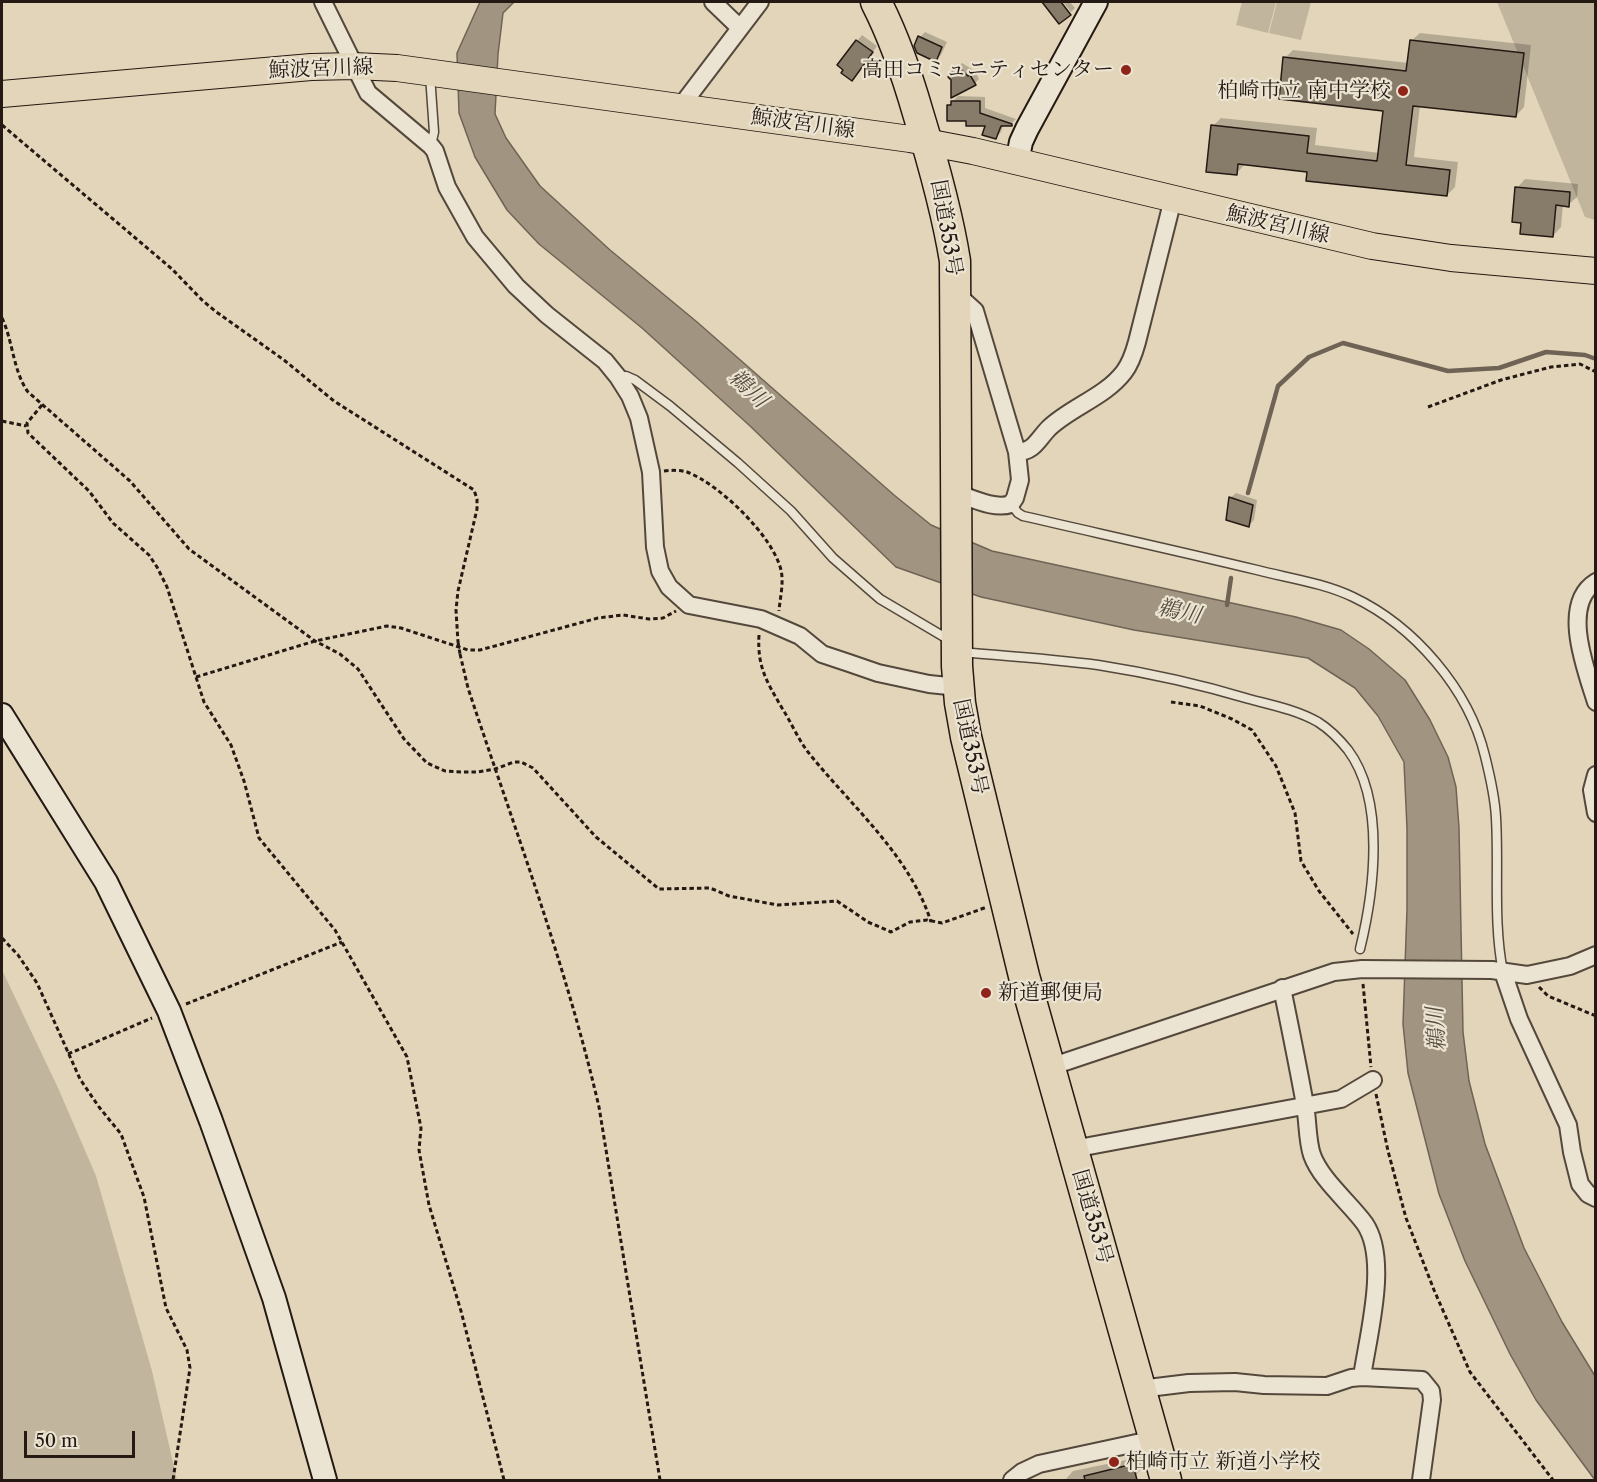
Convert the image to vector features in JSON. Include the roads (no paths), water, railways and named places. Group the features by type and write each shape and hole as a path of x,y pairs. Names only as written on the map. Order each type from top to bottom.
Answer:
{"highway":[{"name":"国道353号","path":"876,2 902,63 927,142 955,261 957,645 958,687 966,737 1005,900 1166,1480"}],"main road":[{"name":"鯨波宮川線","path":"2,94 279,69 354,66 435,72 927,142 1372,246 1472,261 1596,271"}],"street":[{"path":"323,2 368,93 431,146 459,210 475,237 516,286 547,315 605,361 630,396 639,418 651,472 654,533 660,571 669,587 689,605 769,622 800,636 822,654 878,673 929,684 958,687"},
{"path":"713,2 740,28"},
{"path":"681,106 760,2"},
{"path":"1017,162 1020,142 1096,2"},
{"path":"1017,452 1026,452 1050,427 1105,389 1123,373 1136,349 1173,200"},
{"path":"956,300 964,301 975,311 1017,452 1020,480 1016,498 1006,506 956,498"},
{"path":"1596,582 1582,597 1578,606 1576,626 1596,702"},
{"path":"2,715 106,882 169,1011 274,1298 326,1480"},
{"path":"1596,775 1592,790 1596,813"},
{"path":"1050,1067 1334,972 1373,969 1498,971 1527,975 1570,966 1596,956"},
{"path":"1498,971 1568,1125 1580,1184 1588,1194 1596,1198"},
{"path":"1282,988 1305,1107 1311,1152 1314,1160 1365,1224 1375,1249 1377,1277 1362,1377"},
{"path":"1073,1149 1341,1099 1373,1080"},
{"path":"1140,1389 1189,1383 1328,1386 1351,1378 1362,1377 1422,1380 1431,1391 1431,1411 1421,1480"},
{"path":"1012,1480 1039,1464 1155,1439"}],"lane":[{"path":"431,146 434,132 435,72"},
{"path":"618,377 626,376 635,380 670,406 791,511 833,558 880,599 957,645 1097,665 1210,687 1302,714 1319,723 1348,750 1366,788 1372,822 1370,897 1360,950"},
{"path":"1011,504 1023,516 1203,557 1351,596 1386,616 1425,650 1441,669 1466,708 1484,752 1496,815 1498,971"}],"water":[{"name":"鵜川","path":"480,2 514,2 503,13 495,114 506,138 540,186 610,250 697,322 931,525 992,551 1296,617 1341,630 1369,649 1405,680 1430,720 1448,757 1456,787 1459,828 1463,1032 1469,1081 1485,1144 1524,1248 1562,1322 1595,1376 1595,1480 1536,1400 1510,1354 1465,1261 1439,1194 1408,1073 1403,1024 1407,909 1404,762 1378,716 1355,688 1308,658 1134,630 981,597 896,567 749,425 642,328 539,244 507,210 475,157 459,113 457,53"}],"waterway":[{"path":"1248,493 1278,386 1309,357 1343,343 1448,371 1499,368 1546,352 1585,355 1596,359"},
{"path":"1227,605 1231,578"}],"place":[{"name":"高田コミュニティセンター","path":"1126,70"},
{"name":"柏崎市立 南中学校","path":"1403,91"},
{"name":"新道郵便局","path":"986,993"},
{"name":"柏崎市立 新道小学校","path":"1114,1462"}]}
